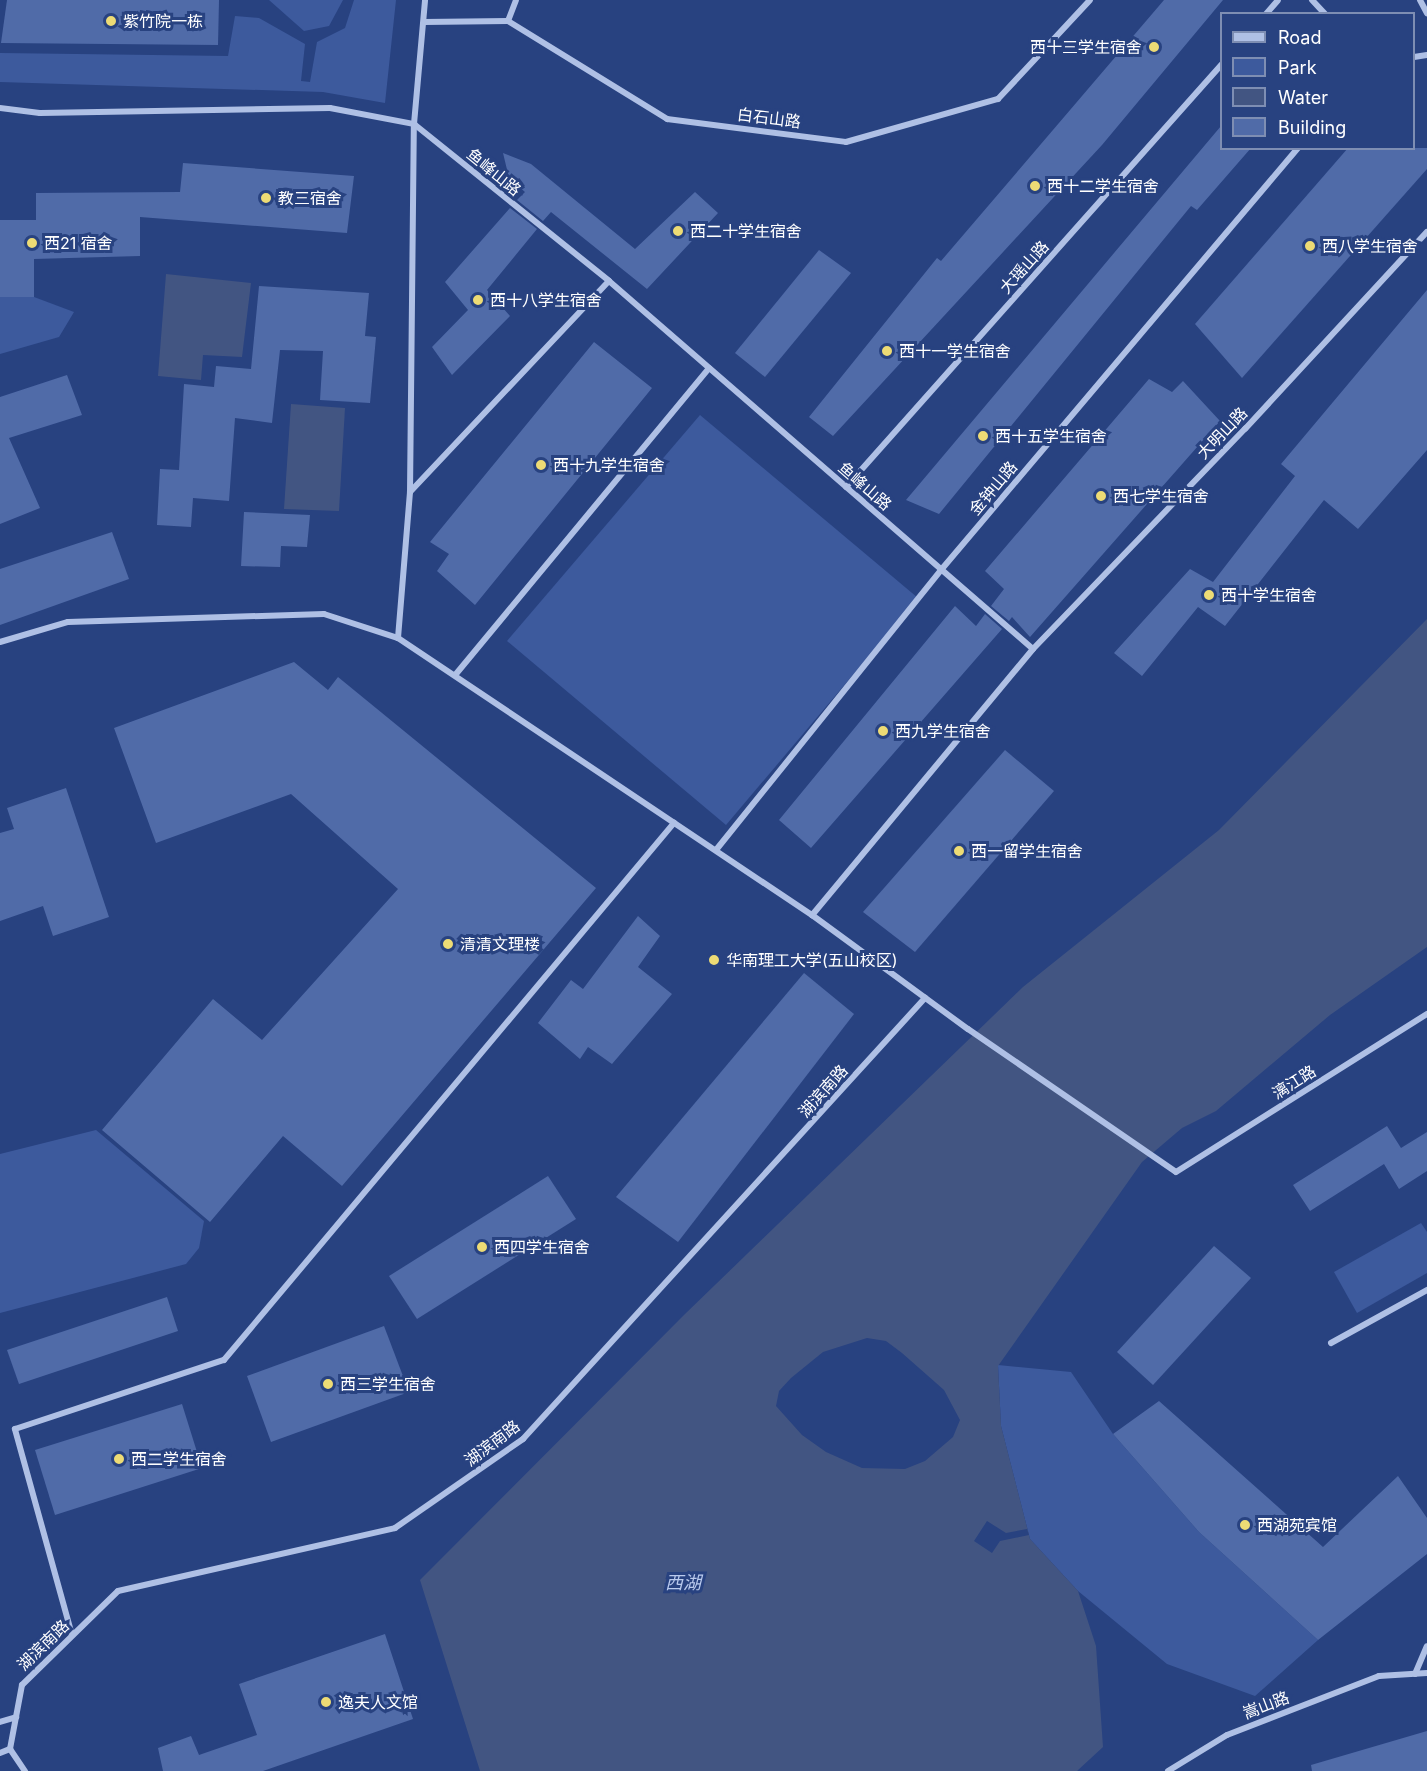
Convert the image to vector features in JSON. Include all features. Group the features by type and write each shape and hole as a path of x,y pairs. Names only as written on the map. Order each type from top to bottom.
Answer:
{"street":[{"path":"398,638 410,492 414,124 425,0"},
{"path":"424,22 508,21 516,0"},
{"name":"白石山路","path":"508,21 667,119 846,142 998,99 1090,0"},
{"path":"1268,12 1278,0"},
{"path":"1312,0 1323,12"},
{"path":"1420,0 1427,13"},
{"name":"大瑶山路","path":"846,487 1220,65"},
{"path":"0,108 40,113 330,108 414,124"},
{"name":"鱼峰山路","path":"414,124 609,281 1033,649"},
{"name":"金钟山路","path":"716,850 941,570 1296,150"},
{"name":"大明山路","path":"1033,649 1245,429 1427,232"},
{"path":"410,492 609,281"},
{"path":"456,674 709,368"},
{"path":"0,642 68,622 324,614 398,638 456,674 812,915 925,998"},
{"path":"812,915 1033,649"},
{"path":"72,1635 15,1429 224,1360 674,823"},
{"name":"湖滨南路","path":"10,1749 22,1684 118,1592 395,1528 523,1439 925,998"},
{"name":"漓江路","path":"925,998 1176,1172 1427,1014"},
{"path":"1331,1343 1427,1290"},
{"path":"1415,1674 1427,1646"},
{"name":"嵩山路","path":"1168,1771 1227,1735 1379,1676 1427,1673"},
{"path":"0,1722 16,1717"},
{"path":"0,1753 10,1749 25,1771"}],"green space":[{"path":"269,0 343,0 329,26 304,31"},
{"path":"354,0 396,0 385,103 323,92 0,82 0,53 228,56 235,16 259,18 305,44 301,81 310,82 317,42 345,28"},
{"path":"0,297 34,297 74,312 59,337 0,354"},
{"path":"700,415 918,598 726,825 507,641"},
{"path":"96,1130 204,1221 199,1248 186,1264 0,1313 0,1154"},
{"path":"1421,1223 1427,1232 1427,1273 1357,1313 1334,1272"},
{"path":"998,1365 1071,1372 1113,1434 1199,1532 1318,1640 1255,1696 1167,1664 1078,1591 1030,1539 1001,1426"}],"water":[{"path":"166,274 251,283 242,357 203,355 201,380 158,376"},
{"path":"291,404 345,408 339,511 284,509"},
{"name":"西湖","path":"1427,619 1427,947 1330,1015 1216,1111 1182,1128 1142,1162 998,1366 1001,1426 1030,1539 1078,1591 1096,1646 1103,1747 1077,1771 480,1771 420,1580 685,1314 1023,987 1219,830","holes":["867,1338 886,1341 944,1390 960,1420 953,1437 925,1461 905,1469 862,1468 826,1452 802,1435 776,1406 779,1391 823,1352"]}],"pier":[{"path":"987,1521 1006,1533 1027,1529 1029,1535 1000,1541 992,1553 974,1541"}],"building":[{"name":"紫竹院一栋","path":"7,0 219,0 218,45 1,43"},
{"path":"1164,0 1223,0 1102,145 833,436 809,417 937,258 941,261"},
{"path":"1220,127 1220,150 1249,150 1197,210 1191,206 939,514 906,500"},
{"name":"西八学生宿舍","path":"1427,148 1427,169 1242,378 1195,324 1346,150"},
{"name":"西二十学生宿舍","path":"503,153 531,164 635,249 695,192 718,213 647,289 551,212 543,221 517,200 525,192 509,178"},
{"path":"183,163 354,176 347,233 140,217 140,256 34,259 34,297 0,297 0,220 36,220 36,193 180,192"},
{"name":"西十八学生宿舍","path":"510,208 537,229 487,290 510,316 452,375 432,347 468,310 445,282"},
{"path":"819,250 851,273 765,377 735,353"},
{"path":"259,286 369,293 365,336 376,337 370,403 320,400 323,351 280,350 272,423 235,418 229,501 193,498 191,527 157,525 160,469 179,470 184,384 214,387 216,366 251,369"},
{"path":"1427,290 1427,450 1358,529 1324,500 1225,626 1198,607 1142,676 1114,653 1190,569 1213,582 1295,476 1281,464"},
{"name":"西十九学生宿舍","path":"594,342 652,388 475,605 437,571 449,554 430,542"},
{"path":"67,375 82,415 9,438 40,508 0,524 0,397"},
{"name":"西七学生宿舍","path":"1149,379 1172,392 1183,381 1220,421 1030,637 1012,617 1009,621 991,606 1004,589 985,571"},
{"path":"244,512 310,515 307,547 281,546 280,567 241,566"},
{"path":"112,532 129,579 0,625 0,569"},
{"name":"西九学生宿舍","path":"955,606 976,626 985,614 1002,629 811,848 779,820"},
{"name":"清清文理楼","path":"294,662 328,690 338,677 596,888 342,1186 283,1136 210,1222 102,1130 213,999 262,1040 398,889 291,794 156,843 114,728"},
{"name":"西一留学生宿舍","path":"1005,750 1054,791 915,952 863,912"},
{"path":"66,788 109,917 53,936 43,906 0,921 0,833 14,829 7,808"},
{"path":"638,916 660,936 638,967 672,994 612,1064 588,1047 580,1059 538,1023 571,980 583,989"},
{"path":"804,973 854,1014 678,1242 616,1197"},
{"path":"1387,1126 1401,1148 1427,1132 1427,1171 1399,1189 1384,1164 1310,1211 1293,1185"},
{"name":"西四学生宿舍","path":"548,1176 576,1219 417,1319 389,1276"},
{"path":"1214,1246 1251,1278 1153,1385 1117,1352"},
{"path":"167,1297 178,1331 19,1384 7,1350"},
{"name":"西三学生宿舍","path":"384,1326 409,1392 271,1442 247,1376"},
{"name":"西湖苑宾馆","path":"1159,1401 1323,1547 1398,1476 1427,1518 1427,1554 1318,1640 1199,1532 1113,1434"},
{"name":"西二学生宿舍","path":"182,1404 202,1468 55,1515 35,1450"},
{"name":"逸夫人文馆","path":"385,1634 413,1719 263,1771 163,1771 158,1748 191,1736 199,1755 257,1735 239,1684"},
{"path":"1427,1731 1427,1771 1312,1771 1311,1765"}],"place":[{"name":"紫竹院一栋","path":"111,21"},
{"name":"西十三学生宿舍","path":"1154,47"},
{"name":"西十二学生宿舍","path":"1035,186"},
{"name":"教三宿舍","path":"266,198"},
{"name":"西二十学生宿舍","path":"678,231"},
{"name":"西21 宿舍","path":"32,243"},
{"name":"西八学生宿舍","path":"1310,246"},
{"name":"西十八学生宿舍","path":"478,300"},
{"name":"西十一学生宿舍","path":"887,351"},
{"name":"西十五学生宿舍","path":"983,436"},
{"name":"西十九学生宿舍","path":"541,465"},
{"name":"西七学生宿舍","path":"1101,496"},
{"name":"西十学生宿舍","path":"1209,595"},
{"name":"西九学生宿舍","path":"883,731"},
{"name":"西一留学生宿舍","path":"959,851"},
{"name":"清清文理楼","path":"448,944"},
{"name":"华南理工大学(五山校区)","path":"714,960"},
{"name":"西四学生宿舍","path":"482,1247"},
{"name":"西三学生宿舍","path":"328,1384"},
{"name":"西二学生宿舍","path":"119,1459"},
{"name":"西湖苑宾馆","path":"1245,1525"},
{"name":"逸夫人文馆","path":"326,1702"}]}
